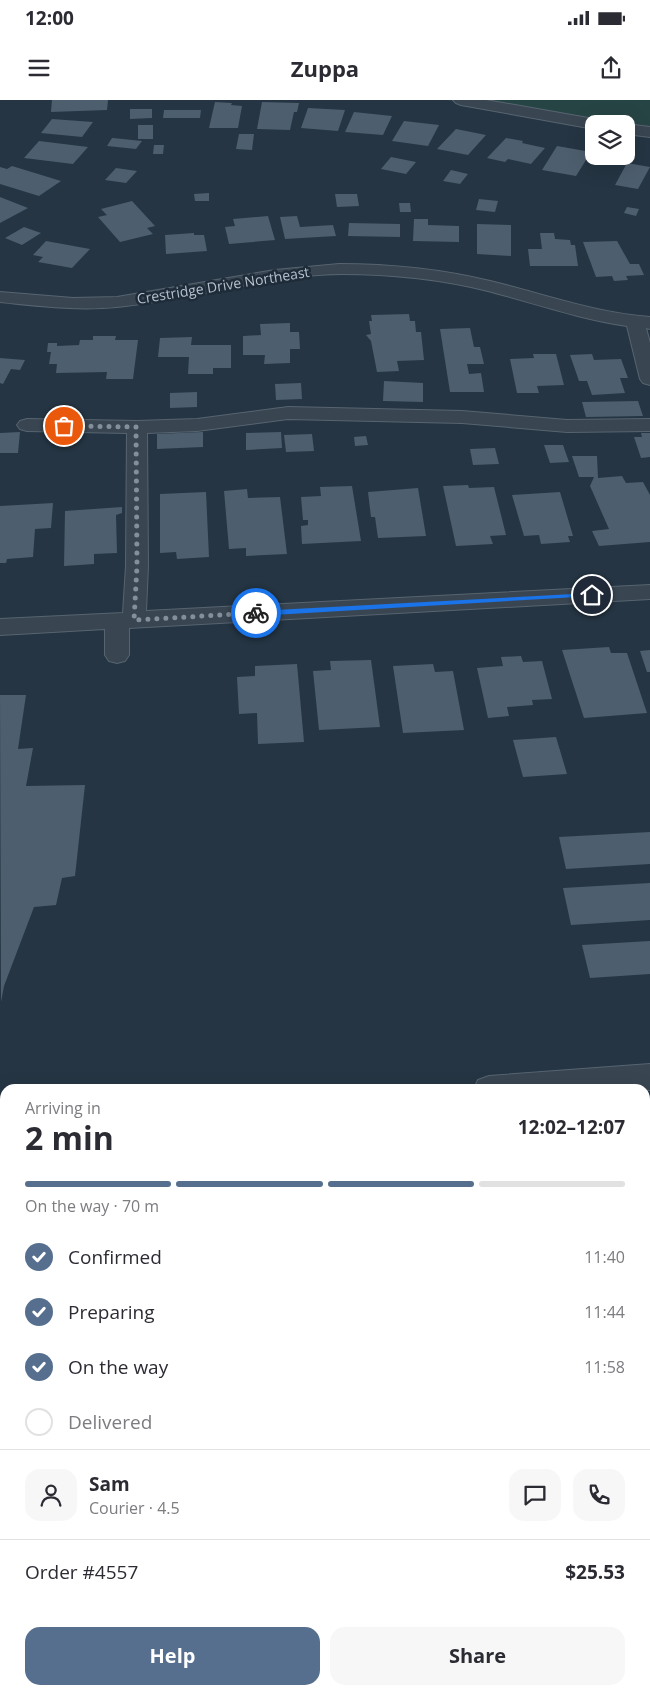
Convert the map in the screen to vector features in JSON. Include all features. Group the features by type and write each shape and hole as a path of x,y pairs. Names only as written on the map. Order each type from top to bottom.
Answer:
{"street":[{"path":"461,100 585,122"},
{"path":"635,130 650,132"},
{"name":"Crestridge Drive Northeast","path":"0,298 62,303 116,302 280,273 328,269 371,269 420,272 462,280 566,309 643,322"},
{"path":"643,322 650,379"},
{"path":"28,425 136,427 197,425 288,413 462,417 567,426 650,425"},
{"path":"117,655 137,566 136,427"},
{"path":"0,627 650,592"},
{"path":"563,1084 650,1078"}],"green space":[{"path":"446,100 650,100 650,132 635,129 635,115 585,115 585,121"}],"building":[{"path":"52,100 108,100 107,110 51,112"},
{"path":"215,102 232,103 231,105 242,106 238,128 209,128"},
{"path":"262,102 299,103 297,112 294,112 290,130 257,129"},
{"path":"308,108 345,110 338,131 301,128"},
{"path":"130,109 152,109 152,118 130,119"},
{"path":"164,110 201,110 200,118 163,118"},
{"path":"354,112 392,116 383,135 345,132"},
{"path":"52,119 93,122 82,137 41,133"},
{"path":"404,121 439,125 428,146 392,141"},
{"path":"138,125 153,125 153,139 138,139"},
{"path":"456,129 486,135 468,155 437,149"},
{"path":"239,134 254,134 252,150 236,149"},
{"path":"112,138 142,141 136,149 107,146"},
{"path":"506,138 545,148 531,164 508,159 505,162 487,158"},
{"path":"39,141 88,147 73,164 24,158"},
{"path":"154,145 164,145 163,154 153,154"},
{"path":"557,146 585,151 585,162 576,176 542,170"},
{"path":"391,157 416,162 406,174 381,169"},
{"path":"626,165 650,167 638,189 615,185"},
{"path":"12,166 61,181 39,196 0,184 0,167 7,169"},
{"path":"116,168 137,171 126,183 105,180"},
{"path":"451,170 468,174 460,184 443,181"},
{"path":"209,193 209,201 195,201 194,194"},
{"path":"335,194 357,194 359,206 337,207"},
{"path":"0,197 28,208 0,223"},
{"path":"479,199 498,201 495,212 476,210"},
{"path":"132,201 155,226 147,228 153,234 120,242 98,217 107,215 101,209"},
{"path":"399,203 410,203 411,212 400,212"},
{"path":"627,207 639,209 636,216 624,213"},
{"path":"268,216 275,240 229,244 225,227 235,226 233,219"},
{"path":"297,216 300,227 333,225 336,236 285,239 280,217"},
{"path":"414,219 428,219 428,225 459,226 459,242 413,241"},
{"path":"349,223 400,224 400,237 348,236"},
{"path":"477,224 511,225 511,256 477,254"},
{"path":"24,227 41,233 22,245 5,238"},
{"path":"194,233 194,235 204,235 207,251 166,254 165,235"},
{"path":"540,233 554,233 555,239 570,240 571,245 575,245 578,266 530,266 528,249 542,249"},
{"path":"46,241 90,249 72,268 38,262 43,257 33,255"},
{"path":"617,241 630,264 639,264 644,275 626,276 628,280 614,281 612,276 596,277 583,242"},
{"path":"409,314 410,321 415,321 416,332 421,332 424,360 397,361 399,371 377,372 371,341 366,335 371,334 369,321 372,321 371,315"},
{"path":"290,323 290,332 299,332 300,349 290,349 290,363 264,364 265,355 243,355 243,336 261,335 260,324"},
{"path":"470,328 474,347 480,347 484,364 467,364 469,374 481,373 484,392 450,392 440,329"},
{"path":"93,336 116,336 115,340 138,340 133,379 106,379 107,372 56,373 57,364 49,364 51,352 47,352 48,343 57,343 57,346 79,345 80,340 93,340"},
{"path":"192,337 191,345 231,345 231,368 213,368 213,374 188,374 189,357 158,357 160,338"},
{"path":"533,354 556,354 564,385 537,386 539,393 517,393 510,359 534,358"},
{"path":"592,354 594,360 621,359 628,378 620,378 625,393 592,395 587,381 579,381 570,355"},
{"path":"0,358 25,360 20,370 11,369 3,384 0,383"},
{"path":"384,381 423,383 423,402 383,401"},
{"path":"301,383 302,399 276,400 275,384"},
{"path":"197,392 197,407 170,408 170,393"},
{"path":"638,401 643,416 586,417 582,402"},
{"path":"20,432 18,453 0,453 0,433"},
{"path":"203,432 203,447 157,449 157,434"},
{"path":"281,432 282,448 246,450 246,433"},
{"path":"641,433 650,433 650,457 641,458 634,437 642,437"},
{"path":"312,434 314,451 286,452 284,435"},
{"path":"366,436 368,445 355,446 354,437"},
{"path":"544,445 563,445 569,462 550,463"},
{"path":"495,448 499,464 473,465 470,449"},
{"path":"572,456 597,456 598,478 622,476 626,483 643,482 650,495 650,542 599,546 592,531 609,529 590,486 594,477 579,477"},
{"path":"468,485 469,488 494,487 506,535 490,536 493,544 456,546 443,486"},
{"path":"352,486 361,541 302,544 301,526 308,525 308,520 303,520 301,497 321,496 320,487"},
{"path":"418,488 426,536 378,538 375,517 371,517 368,492"},
{"path":"247,489 248,498 280,497 287,554 246,556 246,548 229,549 224,491"},
{"path":"206,492 209,557 177,559 176,552 160,553 160,494"},
{"path":"560,492 573,536 568,536 570,542 541,544 539,535 524,536 512,495"},
{"path":"53,503 51,528 35,529 33,557 7,559 6,563 0,563 0,506"},
{"path":"122,507 122,513 116,515 117,553 94,554 94,564 64,566 65,511"},
{"path":"609,647 611,653 627,653 647,713 584,718 562,650"},
{"path":"650,650 650,672 647,672 640,651"},
{"path":"521,656 523,662 542,661 552,699 532,700 533,705 507,707 509,716 488,718 477,668 503,666 501,657"},
{"path":"371,660 380,727 319,730 313,671 331,670 330,661"},
{"path":"297,664 304,742 258,744 257,713 239,714 237,677 255,676 255,666"},
{"path":"433,664 435,672 453,671 464,730 403,733 393,666"},
{"path":"0,695 26,695 18,749 33,748 26,786 85,785 75,876 62,878 56,905 34,907 4,986 1,1002"},
{"path":"556,737 567,774 523,777 513,740"},
{"path":"650,832 650,864 566,869 559,837"},
{"path":"650,883 650,920 571,925 563,888"},
{"path":"650,941 650,974 590,978 582,945"}],"way so far":[{"path":"64,426 136,427 137,566 134,620 256,613"}],"route":[{"path":"256,613 592,595"}]}
